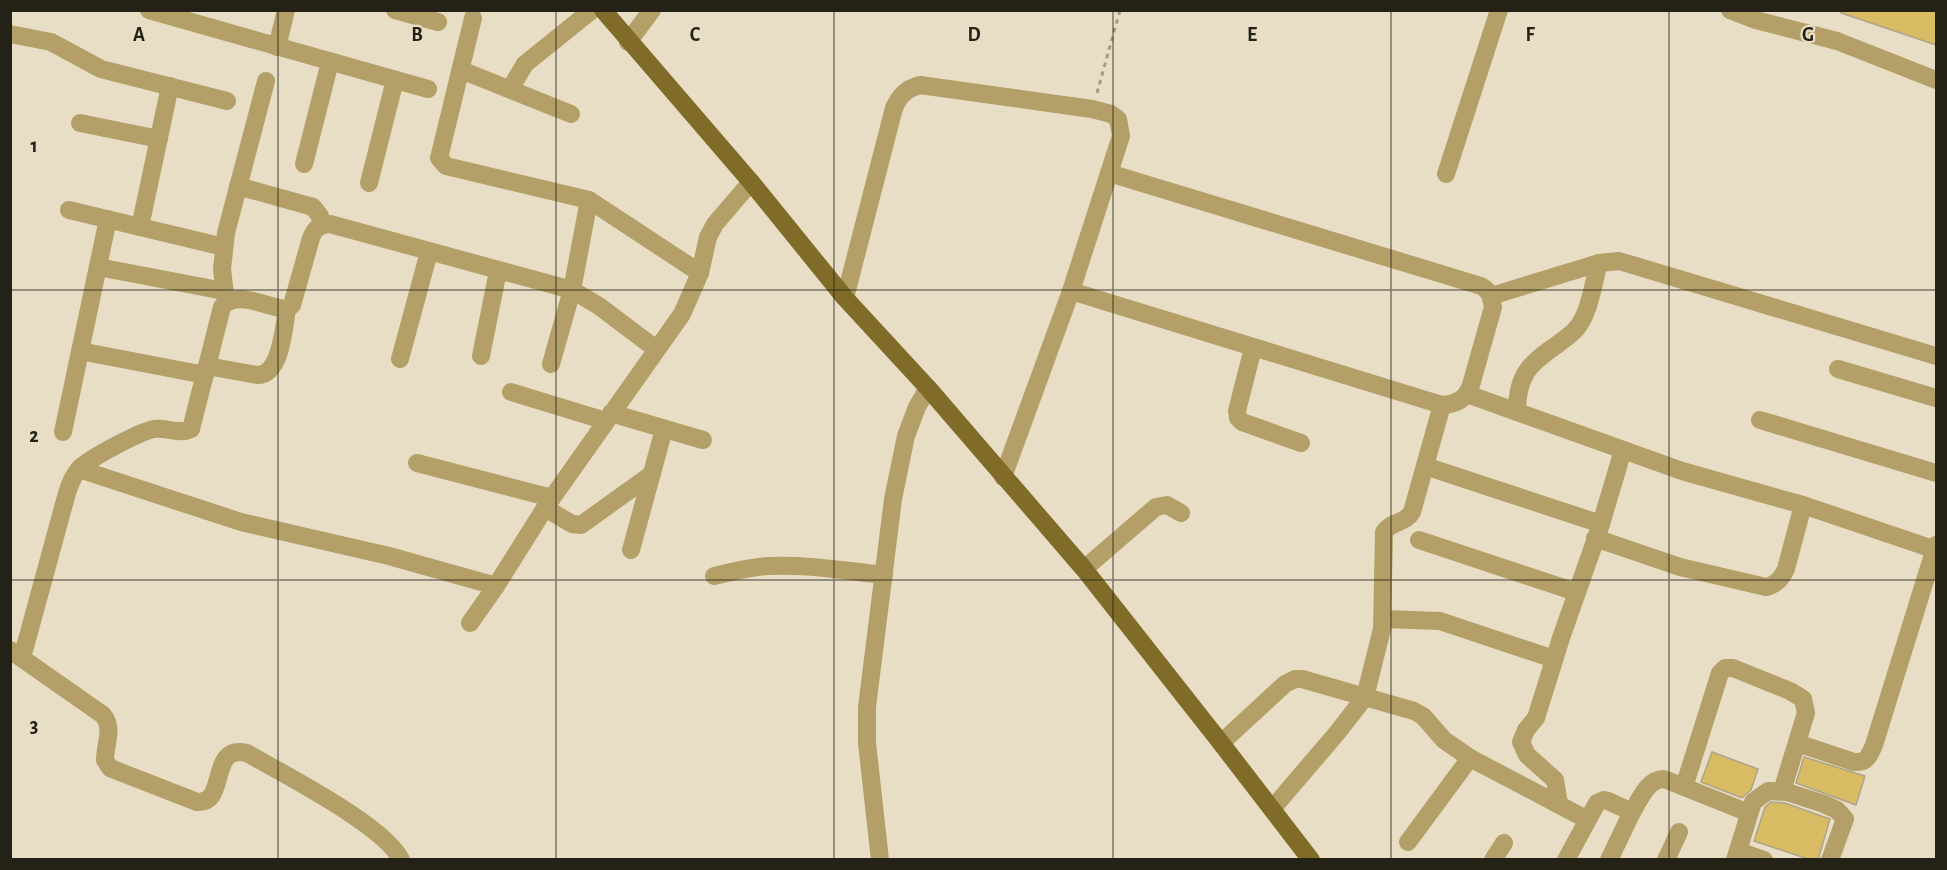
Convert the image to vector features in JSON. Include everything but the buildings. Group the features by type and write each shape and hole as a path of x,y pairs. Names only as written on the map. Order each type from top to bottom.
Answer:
{"main road":[{"path":"603,10 628,42 752,183 845,298 928,388 1084,569 1311,860"}],"street":[{"path":"149,10 428,89"},
{"path":"277,47 286,10"},
{"path":"395,10 438,22"},
{"path":"510,89 525,64 592,10"},
{"path":"628,42 652,10"},
{"path":"1446,174 1498,10"},
{"path":"1730,10 1758,15 1837,41 1936,80"},
{"path":"473,18 439,158 442,163 446,166 589,200 700,273"},
{"path":"10,34 51,42 101,69 227,101"},
{"path":"304,164 330,62"},
{"path":"461,70 571,114"},
{"path":"369,183 395,80"},
{"path":"266,81 226,233 222,268 225,297 190,429 179,432 153,429 79,469 67,493 16,654 103,715 108,721 110,729 105,760 110,768 203,803 209,800 226,758 237,751 247,753 349,812 384,839 401,860"},
{"path":"845,298 894,108 899,96 908,88 920,85 1092,110 1111,114 1118,119 1121,136 1071,291 1004,477"},
{"path":"140,227 170,86"},
{"path":"80,123 159,139"},
{"path":"1071,291 1442,405 1452,404 1467,394 1493,307 1488,290 1109,172"},
{"path":"470,622 549,503 682,314 700,273 711,230 752,183"},
{"path":"238,186 313,207 320,216 321,225"},
{"path":"551,364 572,290 589,200"},
{"path":"69,210 224,247"},
{"path":"63,432 108,219"},
{"path":"80,351 206,371 258,375 268,373 279,354 287,309 292,304 311,238 315,229 321,225 330,224 572,290 599,306 656,349"},
{"path":"400,359 429,252"},
{"path":"1491,296 1599,263 1619,261 1936,356"},
{"path":"1517,412 1519,387 1527,369 1577,328 1586,310 1599,263"},
{"path":"98,267 287,309"},
{"path":"481,356 498,271"},
{"path":"1254,348 1237,411 1238,418 1242,422 1301,443"},
{"path":"1838,369 1936,398"},
{"path":"880,860 867,723 893,499 906,436 916,407 928,388"},
{"path":"511,392 703,440"},
{"path":"1467,394 1682,471 1803,505 1936,548 1878,734 1867,760 1861,763 1854,762 1797,744"},
{"path":"1272,809 1365,698 1382,629 1384,532 1392,524 1409,518 1442,405"},
{"path":"1760,420 1936,473"},
{"path":"631,550 664,429"},
{"path":"1559,804 1555,780 1527,755 1521,742 1526,730 1536,718 1623,450"},
{"path":"417,463 549,503 572,524 581,525 652,474"},
{"path":"1425,466 1598,531 1680,567 1766,586 1774,585 1781,579 1786,569 1803,505"},
{"path":"79,469 241,522 389,556 496,586"},
{"path":"1084,569 1156,507 1167,505 1181,513"},
{"path":"1419,540 1576,592"},
{"path":"714,576 758,567 780,566 884,575"},
{"path":"1383,619 1440,621 1554,659"},
{"path":"1684,787 1720,673 1725,668 1732,668 1798,694 1803,699 1806,713 1782,791"},
{"path":"1221,743 1289,681 1302,679 1414,711 1423,716 1444,740 1470,758 1586,819"},
{"path":"1408,842 1470,758"},
{"path":"1609,860 1632,812 1653,781 1664,779 1749,813"},
{"path":"1764,860 1737,855 1754,801 1768,791 1782,791 1824,804 1842,814 1845,819 1843,827 1830,860"},
{"path":"1566,860 1586,819 1597,803 1604,800 1632,812"},
{"path":"1666,860 1679,832"},
{"path":"1493,860 1504,843"}],"path":[{"path":"1092,110 1120,10"}]}
